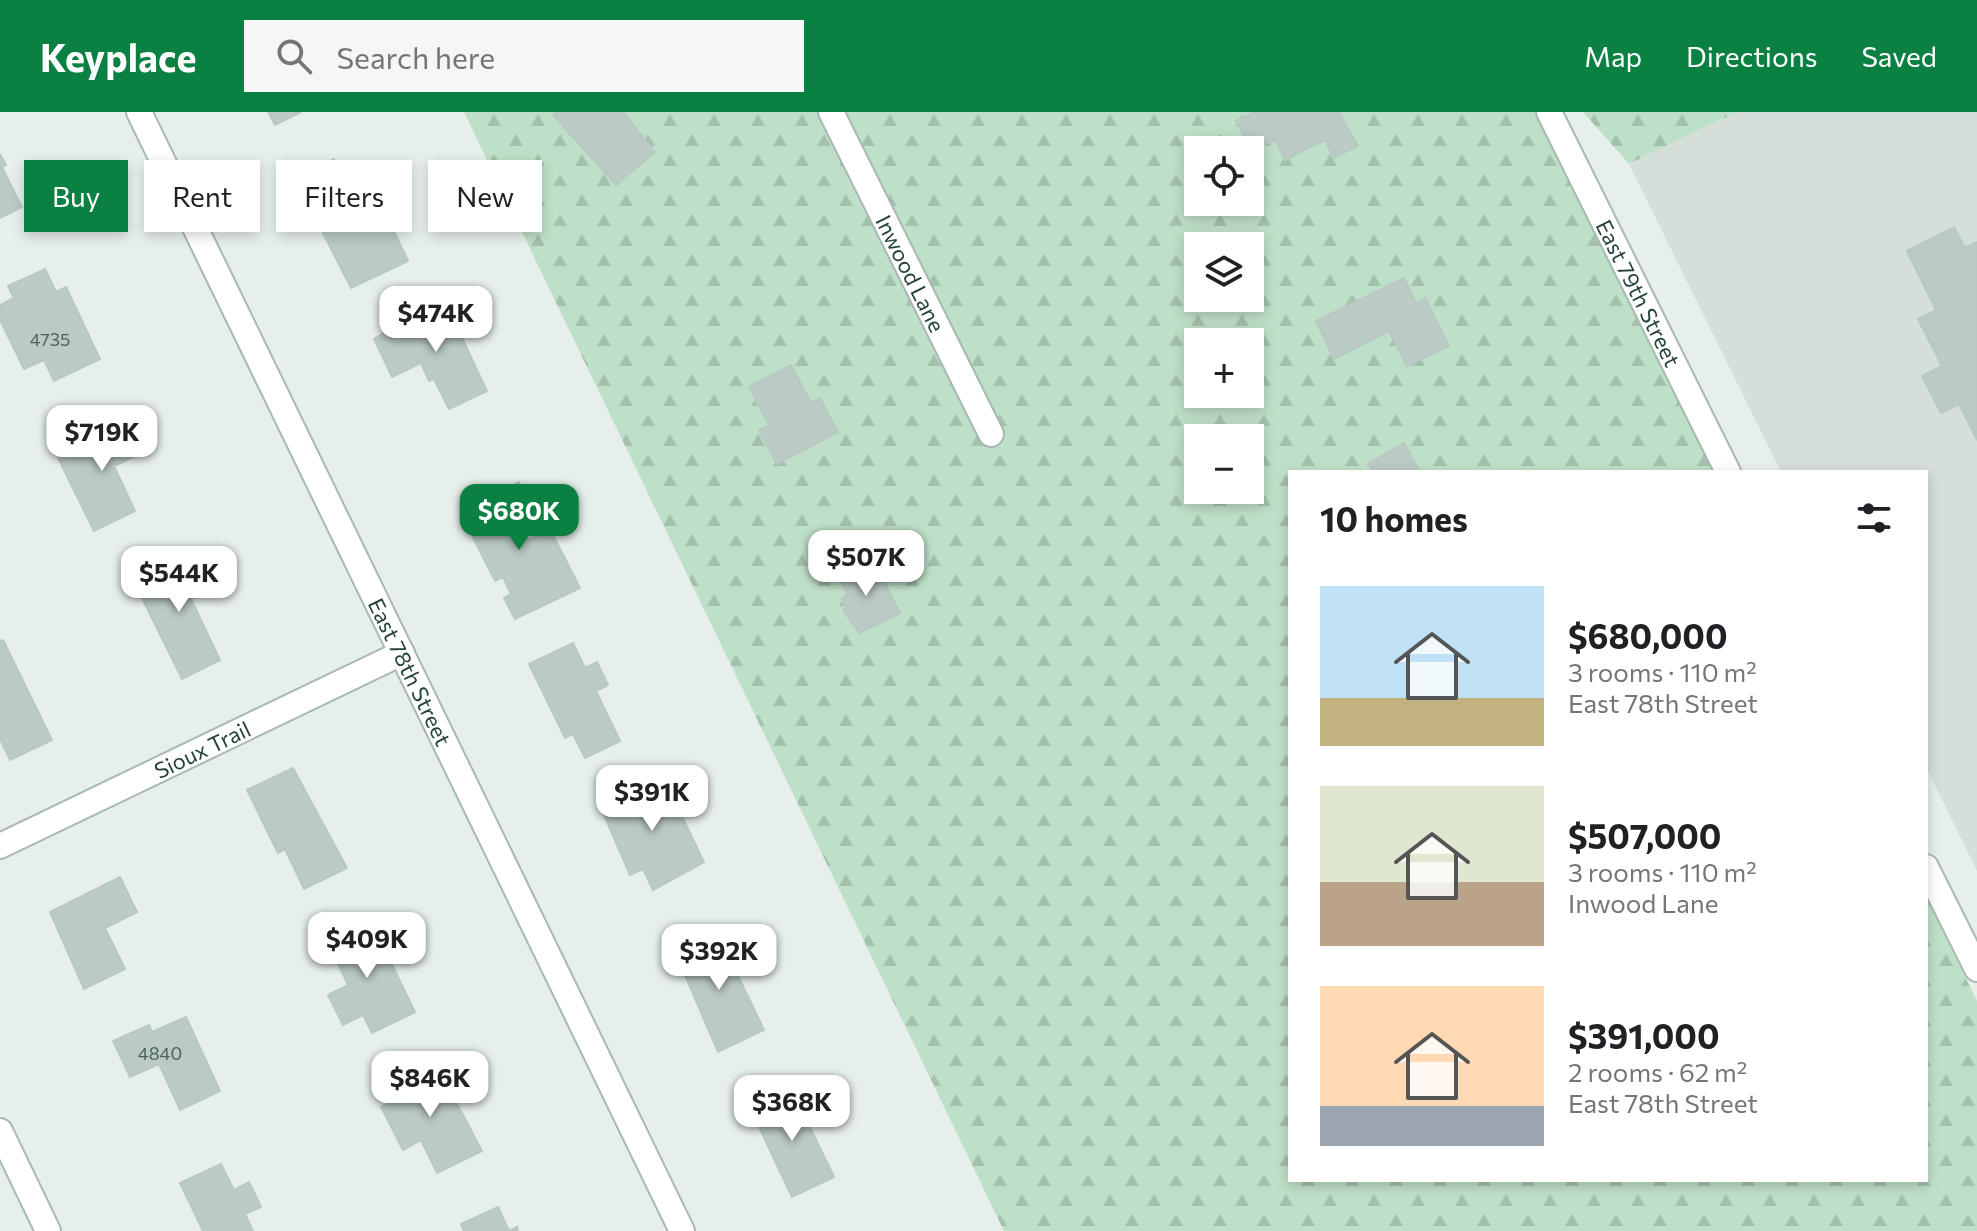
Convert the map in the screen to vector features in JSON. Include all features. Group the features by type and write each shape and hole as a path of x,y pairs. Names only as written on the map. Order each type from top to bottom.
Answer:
{"street":[{"name":"East 78th Street","path":"139,112 682,1231"},
{"name":"Inwood Lane","path":"831,112 991,434"},
{"name":"East 79th Street","path":"1549,112 1727,470"},
{"name":"Sioux Trail","path":"0,846 402,653"},
{"path":"1928,871 1977,969"},
{"path":"0,1131 48,1231"}],"shaded area":[{"path":"1737,112 1977,112 1977,871 1928,771 1928,470 1780,470 1629,164"}],"green space":[{"path":"464,112 1539,112 1716,470 1288,470 1288,1182 1928,1182 1928,902 1977,1001 1977,1231 1004,1231 522,232 542,232 542,160 487,160"},
{"path":"1583,112 1737,112 1629,164"}],"building":[{"path":"268,112 301,112 275,125"},
{"path":"556,112 623,112 655,152 616,185 553,115"},
{"path":"1255,112 1339,112 1357,146 1334,158 1325,140 1285,160 1275,140 1264,145 1264,136 1244,136 1236,121"},
{"path":"0,154 6,165 2,167 22,207 0,218"},
{"path":"1954,227 1965,248 1977,242 1977,440 1959,404 1941,413 1922,376 1942,366 1918,319 1936,310 1907,251"},
{"path":"322,232 394,232 408,261 351,288"},
{"path":"45,269 56,292 66,287 100,359 54,381 44,360 24,369 0,320 0,305 14,298 8,286"},
{"path":"1404,278 1416,303 1425,298 1449,346 1407,366 1389,331 1334,359 1316,321"},
{"path":"464,305 476,331 462,338 487,391 449,409 434,379 429,381 421,363 392,377 374,339 414,315 419,324"},
{"path":"791,365 811,403 820,398 838,432 777,464 759,430 769,425 749,387"},
{"path":"123,416 141,453 114,466 135,511 94,531 58,458 92,441 88,434"},
{"path":"1404,443 1419,470 1372,470 1368,464"},
{"path":"519,482 536,517 520,525 528,540 550,529 580,588 515,619 504,598 511,594 503,577 495,581 460,512"},
{"path":"189,552 208,591 191,599 220,660 182,679 134,582"},
{"path":"865,561 875,582 882,578 900,613 859,633 843,610 846,608 842,599 848,596 838,575"},
{"path":"3,640 52,740 10,760 0,739 0,641"},
{"path":"573,643 585,668 597,662 608,685 596,691 620,741 585,758 573,734 565,738 529,664"},
{"path":"293,768 347,868 304,889 285,849 278,853 247,790"},
{"path":"662,775 704,862 653,890 643,869 630,875 600,806"},
{"path":"120,877 137,912 105,928 125,969 84,989 50,912"},
{"path":"361,919 373,943 380,940 415,1012 372,1033 363,1015 343,1025 328,995 348,985 325,936"},
{"path":"717,932 764,1030 718,1052 675,952"},
{"path":"186,1017 220,1091 180,1110 159,1064 130,1077 113,1041 149,1025 152,1032"},
{"path":"426,1062 437,1085 445,1081 482,1151 437,1173 421,1140 403,1150 381,1107 400,1097 392,1079"},
{"path":"791,1088 834,1177 792,1197 750,1108"},
{"path":"221,1164 234,1190 249,1182 261,1207 245,1214 253,1231 203,1231 180,1183"},
{"path":"498,1207 509,1231 464,1231 461,1224"}]}
